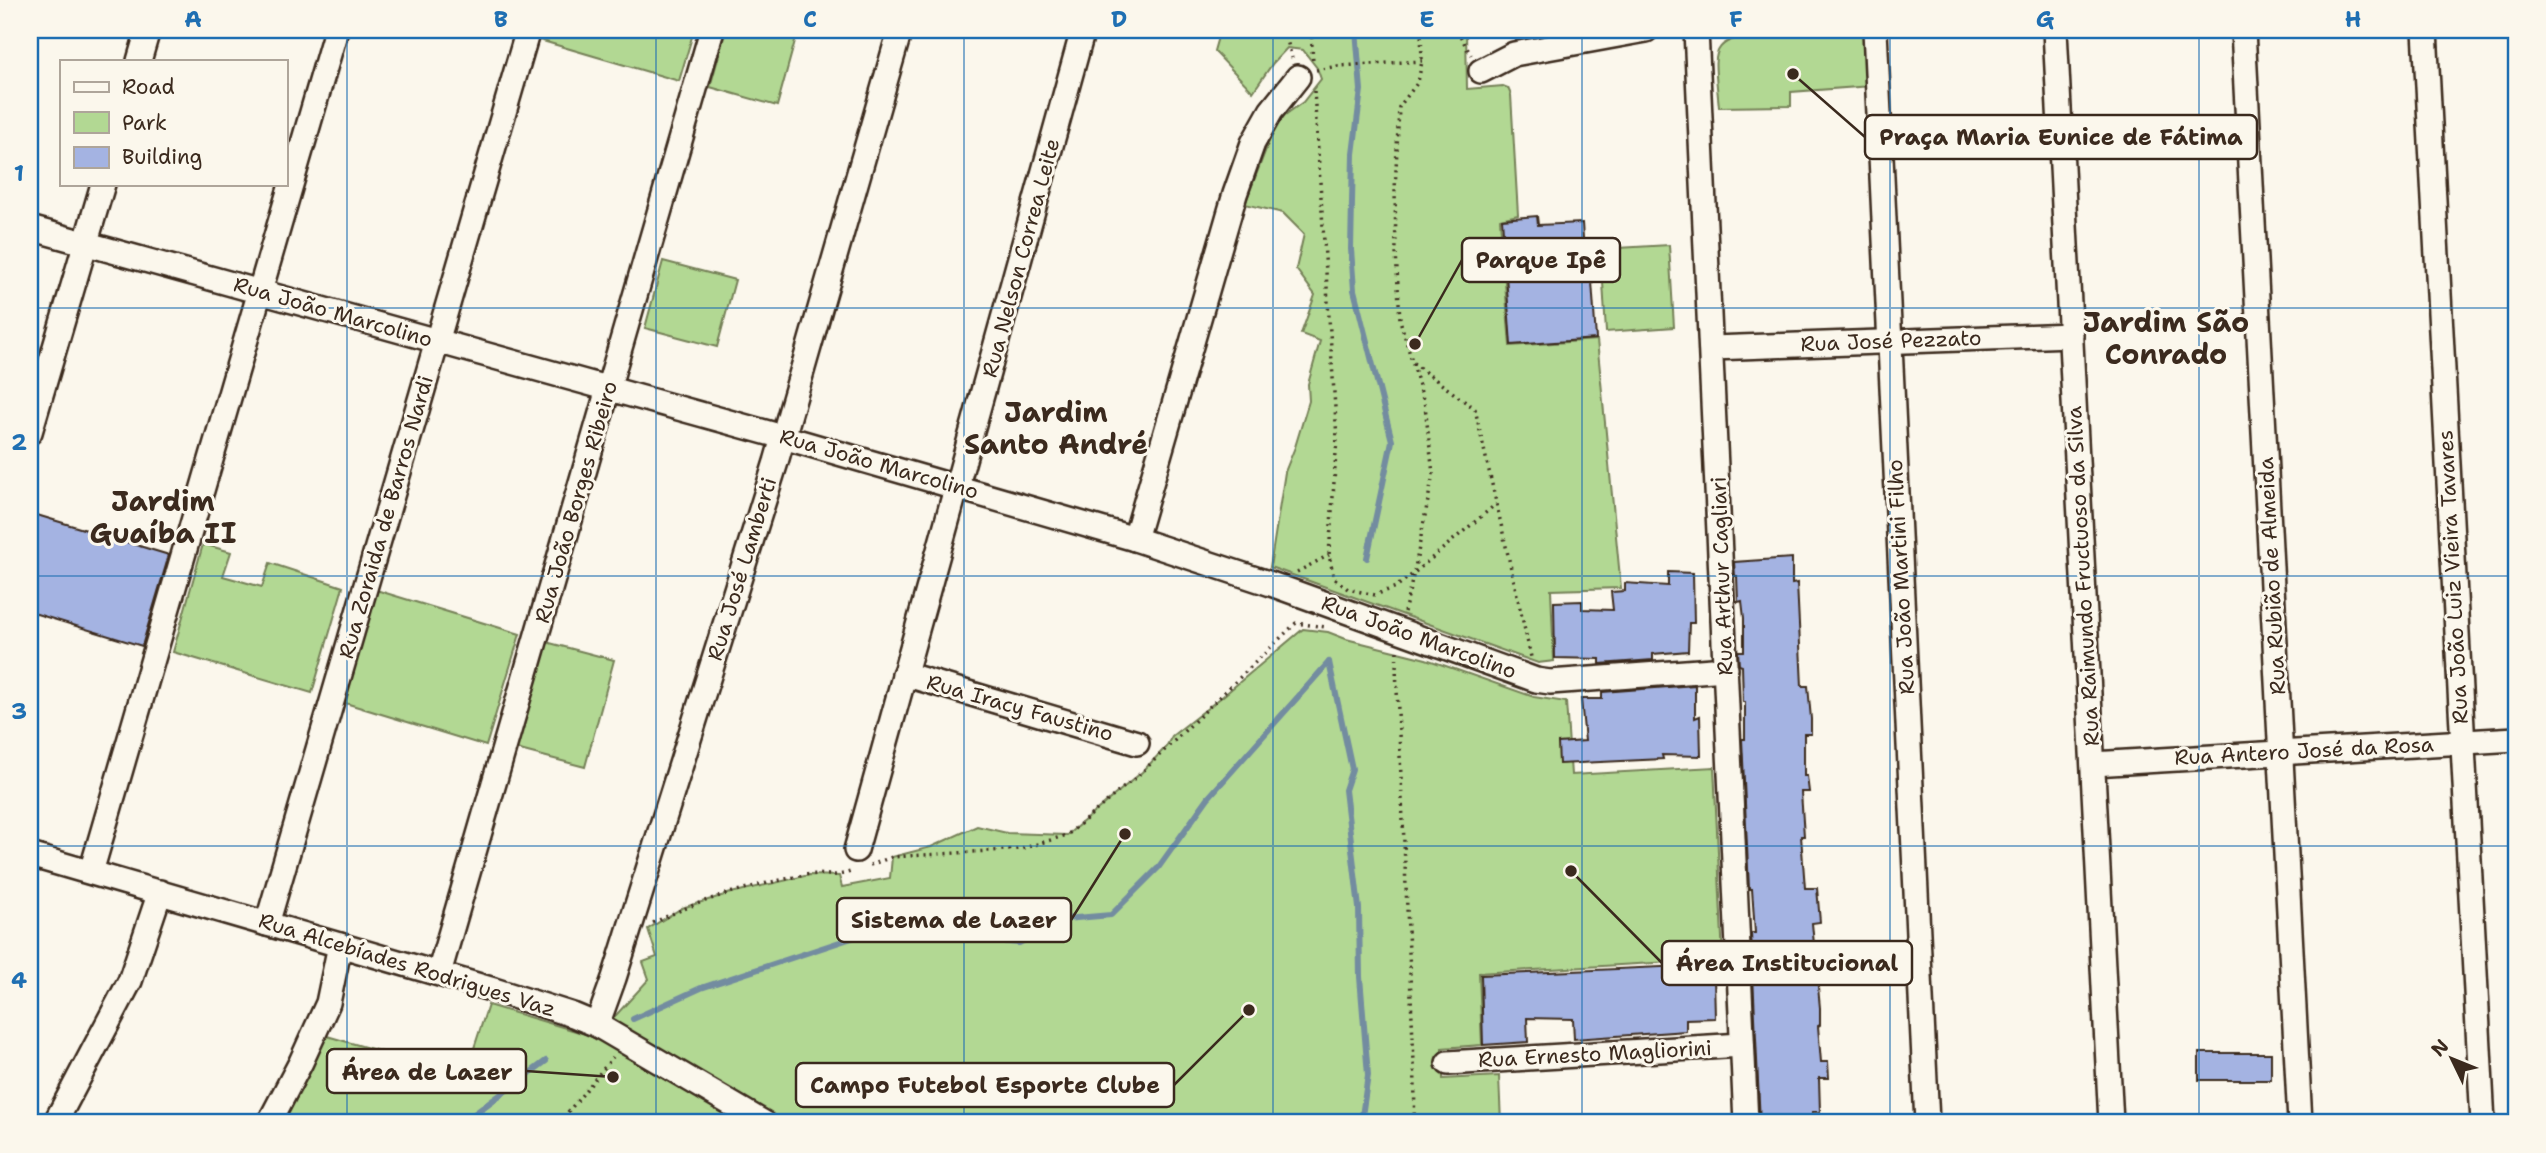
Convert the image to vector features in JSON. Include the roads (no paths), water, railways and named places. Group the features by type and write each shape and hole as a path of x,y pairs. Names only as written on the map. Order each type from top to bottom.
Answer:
{"street":[{"path":"139,60 148,30"},
{"path":"91,872 336,30"},
{"name":"Rua Zoraida de Barros Nardi","path":"267,924 528,30"},
{"name":"Rua João Borges Ribeiro","path":"439,973 712,30"},
{"name":"Rua José Lamberti","path":"597,1025 783,437 900,30"},
{"name":"Rua Nelson Correa Leite","path":"856,850 1083,30"},
{"path":"1481,71 1514,54 1646,30"},
{"name":"Rua Arthur Cagliari","path":"1696,30 1746,1123"},
{"name":"Rua João Martini Filho","path":"1875,30 1927,1123"},
{"name":"Rua Raimundo Fructuoso da Silva","path":"2055,30 2111,1123"},
{"name":"Rua Rubião de Almeida","path":"2243,30 2300,1123"},
{"name":"Rua João Luiz Vieira Tavares","path":"2425,30 2483,1123"},
{"path":"1135,539 1235,194 1253,143 1271,111 1306,81"},
{"path":"30,432 102,186"},
{"name":"Rua João Marcolino","path":"30,228 958,486 1135,539 1271,584 1536,680 1550,682 1726,669"},
{"name":"Rua José Pezzato","path":"1712,348 2071,335"},
{"name":"Rua Iracy Faustino","path":"904,674 1138,743"},
{"name":"Rua Antero José da Rosa","path":"2093,764 2516,739"},
{"name":"Rua Alcebíades Rodrigues Vaz","path":"30,855 439,973 573,1015 597,1025 764,1123"},
{"path":"55,1123 130,982 160,892"},
{"path":"269,1123 328,1003 340,944"},
{"name":"Rua Ernesto Magliorini","path":"1448,1063 1742,1045"}],"waterway":[{"path":"1356,30 1361,90 1353,154 1351,249 1354,290 1392,441 1367,558"},
{"path":"1329,662 1352,769 1345,790 1359,908 1360,977 1368,1075 1361,1123"},
{"path":"633,1019 701,988 879,929 1019,943 1065,919 1111,915 1158,868 1208,798 1329,662"},
{"path":"462,1123 546,1061"}],"place":[{"name":"Praça Maria Eunice de Fátima","path":"1793,74"},
{"name":"Parque Ipê","path":"1415,344"},
{"name":"Sistema de Lazer","path":"1125,834"},
{"name":"Área Institucional","path":"1571,871"},
{"name":"Campo Futebol Esporte Clube","path":"1249,1010"},
{"name":"Área de Lazer","path":"613,1077"}],"district":[{"name":"Jardim São Conrado","path":"2166,338"},
{"name":"Jardim Santo André","path":"1056,428"},
{"name":"Jardim Guaíba II","path":"163,517"}]}
